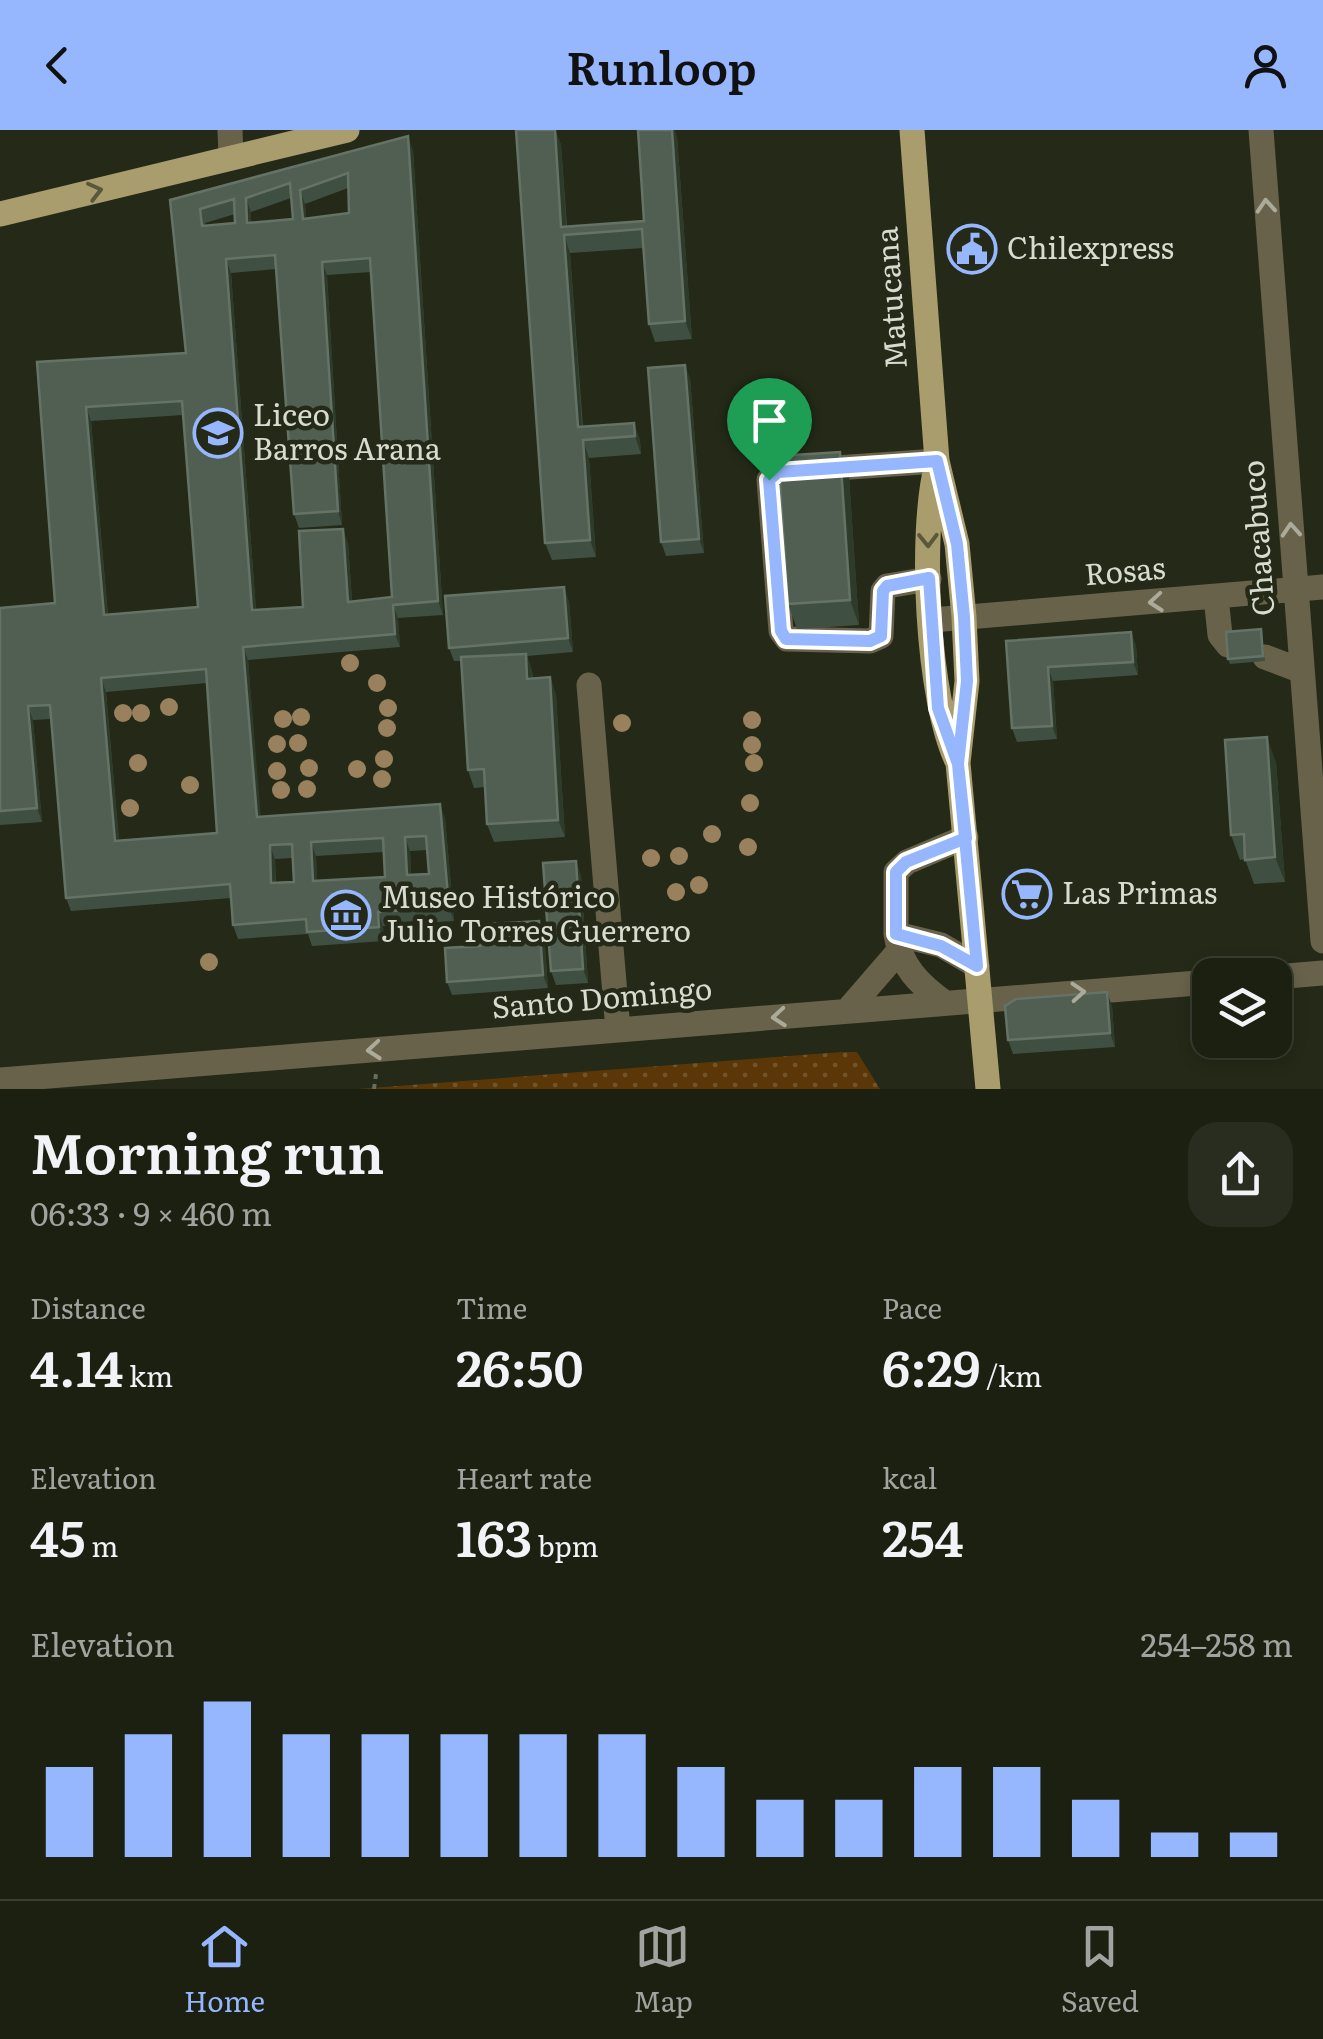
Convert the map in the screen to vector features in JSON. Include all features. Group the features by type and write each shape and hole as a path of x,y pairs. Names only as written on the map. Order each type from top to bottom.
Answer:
{"main road":[{"path":"0,214 348,130"},
{"name":"Matucana","path":"912,130 937,461 957,544 964,617 967,681 958,764 988,1089"},
{"name":"Matucana","path":"937,461 927,515 938,708 958,764"}],"street":[{"path":"230,130 232,156"},
{"name":"Chacabuco","path":"1261,130 1323,941"},
{"path":"929,578 887,586 883,591 881,636 870,641 786,639 781,631 769,480 778,472 937,461"},
{"name":"Rosas","path":"932,620 1323,587"},
{"path":"1216,597 1220,635 1228,646"},
{"path":"1265,657 1302,671"},
{"path":"589,685 618,1030"},
{"path":"945,1003 910,972 897,943 896,872 906,862 966,838"},
{"path":"897,943 941,946 977,966"},
{"path":"847,1011 897,943"},
{"path":"1292,976 1323,973"},
{"name":"Santo Domingo","path":"0,1080 1192,983"}],"shaded area":[{"path":"857,1052 880,1089 358,1089"}],"building":[{"path":"516,130 555,130 561,227 644,221 638,130 672,130 685,321 649,324 642,229 564,235 578,427 634,423 635,436 583,440 590,540 545,543"},
{"path":"408,136 438,601 393,605 395,634 243,647 257,817 440,804 449,907 378,912 379,927 307,932 306,919 233,925 230,884 66,898 50,705 28,706 37,808 0,811 0,608 55,603 37,362 186,353 170,200","holes":["348,173 349,213 303,219 300,190","290,183 293,219 247,223 246,198","234,199 235,223 202,226 200,209","275,255 294,514 338,511 322,262 370,258 392,597 348,602 343,529 299,531 303,607 252,610 226,259","182,401 198,607 104,615 86,407","206,669 217,833 115,841 101,678","426,836 429,874 407,875 405,837","383,838 385,877 313,881 311,842","292,844 294,882 271,883 270,845"]},
{"path":"685,365 699,539 661,542 648,368"},
{"path":"840,452 850,600 788,604 778,456"},
{"path":"564,587 568,638 449,648 445,596"},
{"path":"1261,629 1263,656 1228,659 1226,632"},
{"path":"1131,632 1133,662 1048,667 1052,726 1012,728 1006,641"},
{"path":"526,654 527,679 550,677 558,820 487,824 484,769 468,770 461,657"},
{"path":"1267,737 1275,857 1245,860 1244,834 1231,835 1225,740"},
{"path":"576,861 583,969 551,971 546,907 561,905 560,889 545,890 543,863"},
{"path":"539,921 543,975 447,982 445,948 480,946 479,937 492,936 491,924"},
{"path":"1107,992 1110,1033 1008,1040 1005,1006 1016,999"}],"place":[{"name":"Chilexpress","path":"972,249"},
{"name":"Liceo Barros Arana","path":"218,433"},
{"name":"Las Primas","path":"1027,894"},
{"name":"Museo Histórico Julio Torres Guerrero","path":"346,915"}],"route":[{"path":"769,480 778,472 937,461 957,544 964,617 967,681 958,764 966,838 906,862 896,872 896,934 941,946 977,966 966,838 958,764 938,708 929,578 887,586 883,591 881,636 870,641 786,639 781,631 769,480"}]}
